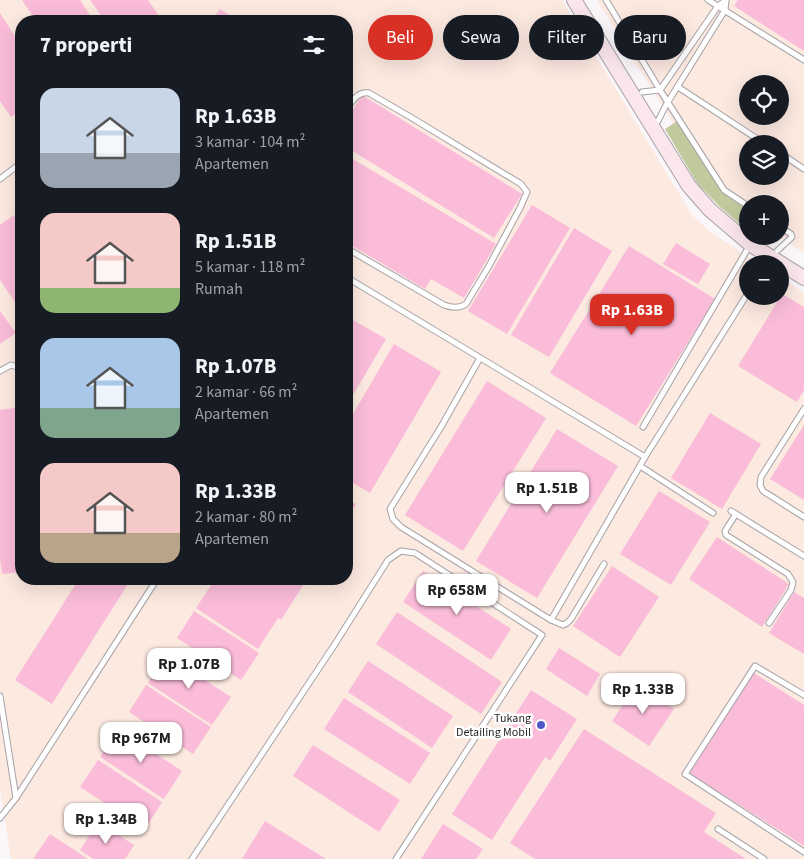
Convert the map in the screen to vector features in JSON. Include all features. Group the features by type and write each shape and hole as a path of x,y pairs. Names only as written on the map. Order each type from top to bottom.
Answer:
{"main road":[{"path":"574,0 656,123 689,186 710,210 739,230"},
{"path":"585,0 637,93"},
{"path":"758,245 769,255"},
{"path":"789,263 804,268"},
{"path":"789,268 804,278"}],"lane":[{"path":"606,0 660,90 724,190 739,200"},
{"path":"708,0 804,60"},
{"path":"637,93 660,90 718,6 726,0"},
{"path":"656,123 726,10 726,0"},
{"path":"678,87 751,135"},
{"path":"353,101 358,95 369,93 520,184 526,192 520,208 489,266 466,304 462,306 451,307 444,305 353,252"},
{"path":"789,159 804,169"},
{"path":"0,179 15,168"},
{"path":"643,427 745,245"},
{"path":"773,255 784,245"},
{"path":"353,281 645,457"},
{"path":"551,620 645,457 740,305"},
{"path":"480,358 390,509 393,519 401,527 551,620 563,625 569,622 604,564"},
{"path":"0,371 11,365 15,366"},
{"path":"804,409 761,477 760,485 763,491 804,517"},
{"path":"640,466 713,513"},
{"path":"769,623 791,590 793,582 788,574 726,535 725,531 733,512 803,554"},
{"path":"192,859 335,644 388,560 401,551 415,553 542,635 396,859"},
{"path":"0,818 16,798 153,585"},
{"path":"804,696 755,666 685,774 804,852"},
{"path":"0,696 16,798"},
{"path":"718,829 764,859"}],"shaded area":[{"path":"0,0 562,0 571,15 529,15 529,60 598,60 692,215 708,230 746,255 739,255 739,305 789,305 789,283 804,293 804,859 11,859 0,789"},
{"path":"597,0 804,0 804,253 789,243 789,195 739,195 739,208 706,177 634,60 686,60 686,15 614,15 614,28"}],"green space":[{"path":"679,120 722,192 739,204 739,223 697,183 665,129"}],"building":[{"path":"22,0 80,0 90,15 32,15"},
{"path":"90,0 148,0 158,15 101,15"},
{"path":"738,0 804,0 804,51 734,6"},
{"path":"220,9 230,15 216,15"},
{"path":"0,13 15,37 15,114 11,117 0,101"},
{"path":"362,95 522,194 494,238 353,151 353,110"},
{"path":"353,159 496,244 464,298 431,279 425,289 353,246"},
{"path":"532,205 570,228 507,334 468,311"},
{"path":"14,215 15,217 15,302 0,280 0,225"},
{"path":"574,228 612,251 549,357 511,335"},
{"path":"676,243 710,264 698,284 663,264"},
{"path":"629,246 715,299 636,426 550,373"},
{"path":"789,298 804,307 804,390 797,402 738,366 775,305 789,305"},
{"path":"0,311 15,334 0,344"},
{"path":"353,320 386,339 353,395"},
{"path":"394,344 441,372 370,493 353,483 353,414"},
{"path":"487,381 546,418 463,551 405,515"},
{"path":"15,408 15,573 2,574 0,558 0,410"},
{"path":"710,413 761,444 722,509 671,478"},
{"path":"804,425 804,500 770,479"},
{"path":"557,429 618,466 537,598 476,561"},
{"path":"659,491 710,522 671,585 620,554"},
{"path":"717,537 789,584 762,627 689,579"},
{"path":"612,566 659,597 620,657 573,626"},
{"path":"423,571 511,629 491,660 403,602"},
{"path":"75,585 127,585 52,704 15,680"},
{"path":"211,585 303,585 281,620 278,618 258,649 196,608"},
{"path":"794,592 804,598 804,654 769,633"},
{"path":"194,611 259,653 241,680 177,638"},
{"path":"397,612 502,682 481,714 376,644"},
{"path":"559,648 600,674 587,696 546,669"},
{"path":"166,655 231,697 212,725 148,683"},
{"path":"368,661 453,716 432,748 348,692"},
{"path":"752,672 804,705 804,846 689,773"},
{"path":"637,684 674,709 649,746 612,721"},
{"path":"146,685 211,727 193,754 129,712"},
{"path":"531,690 577,719 550,761 545,757 492,840 452,814"},
{"path":"344,698 430,753 410,784 324,729"},
{"path":"118,729 182,771 164,799 100,757"},
{"path":"584,729 716,813 704,832 746,859 535,859 510,843"},
{"path":"313,745 400,800 379,832 293,776"},
{"path":"98,760 162,802 145,829 80,787"},
{"path":"265,821 326,859 242,859"},
{"path":"98,822 134,845 125,859 93,859 80,850"},
{"path":"443,824 483,849 476,859 421,859"},
{"path":"50,834 88,859 33,859"}],"place":[{"name":"Tukang Detailing Mobil","path":"541,725"}]}
